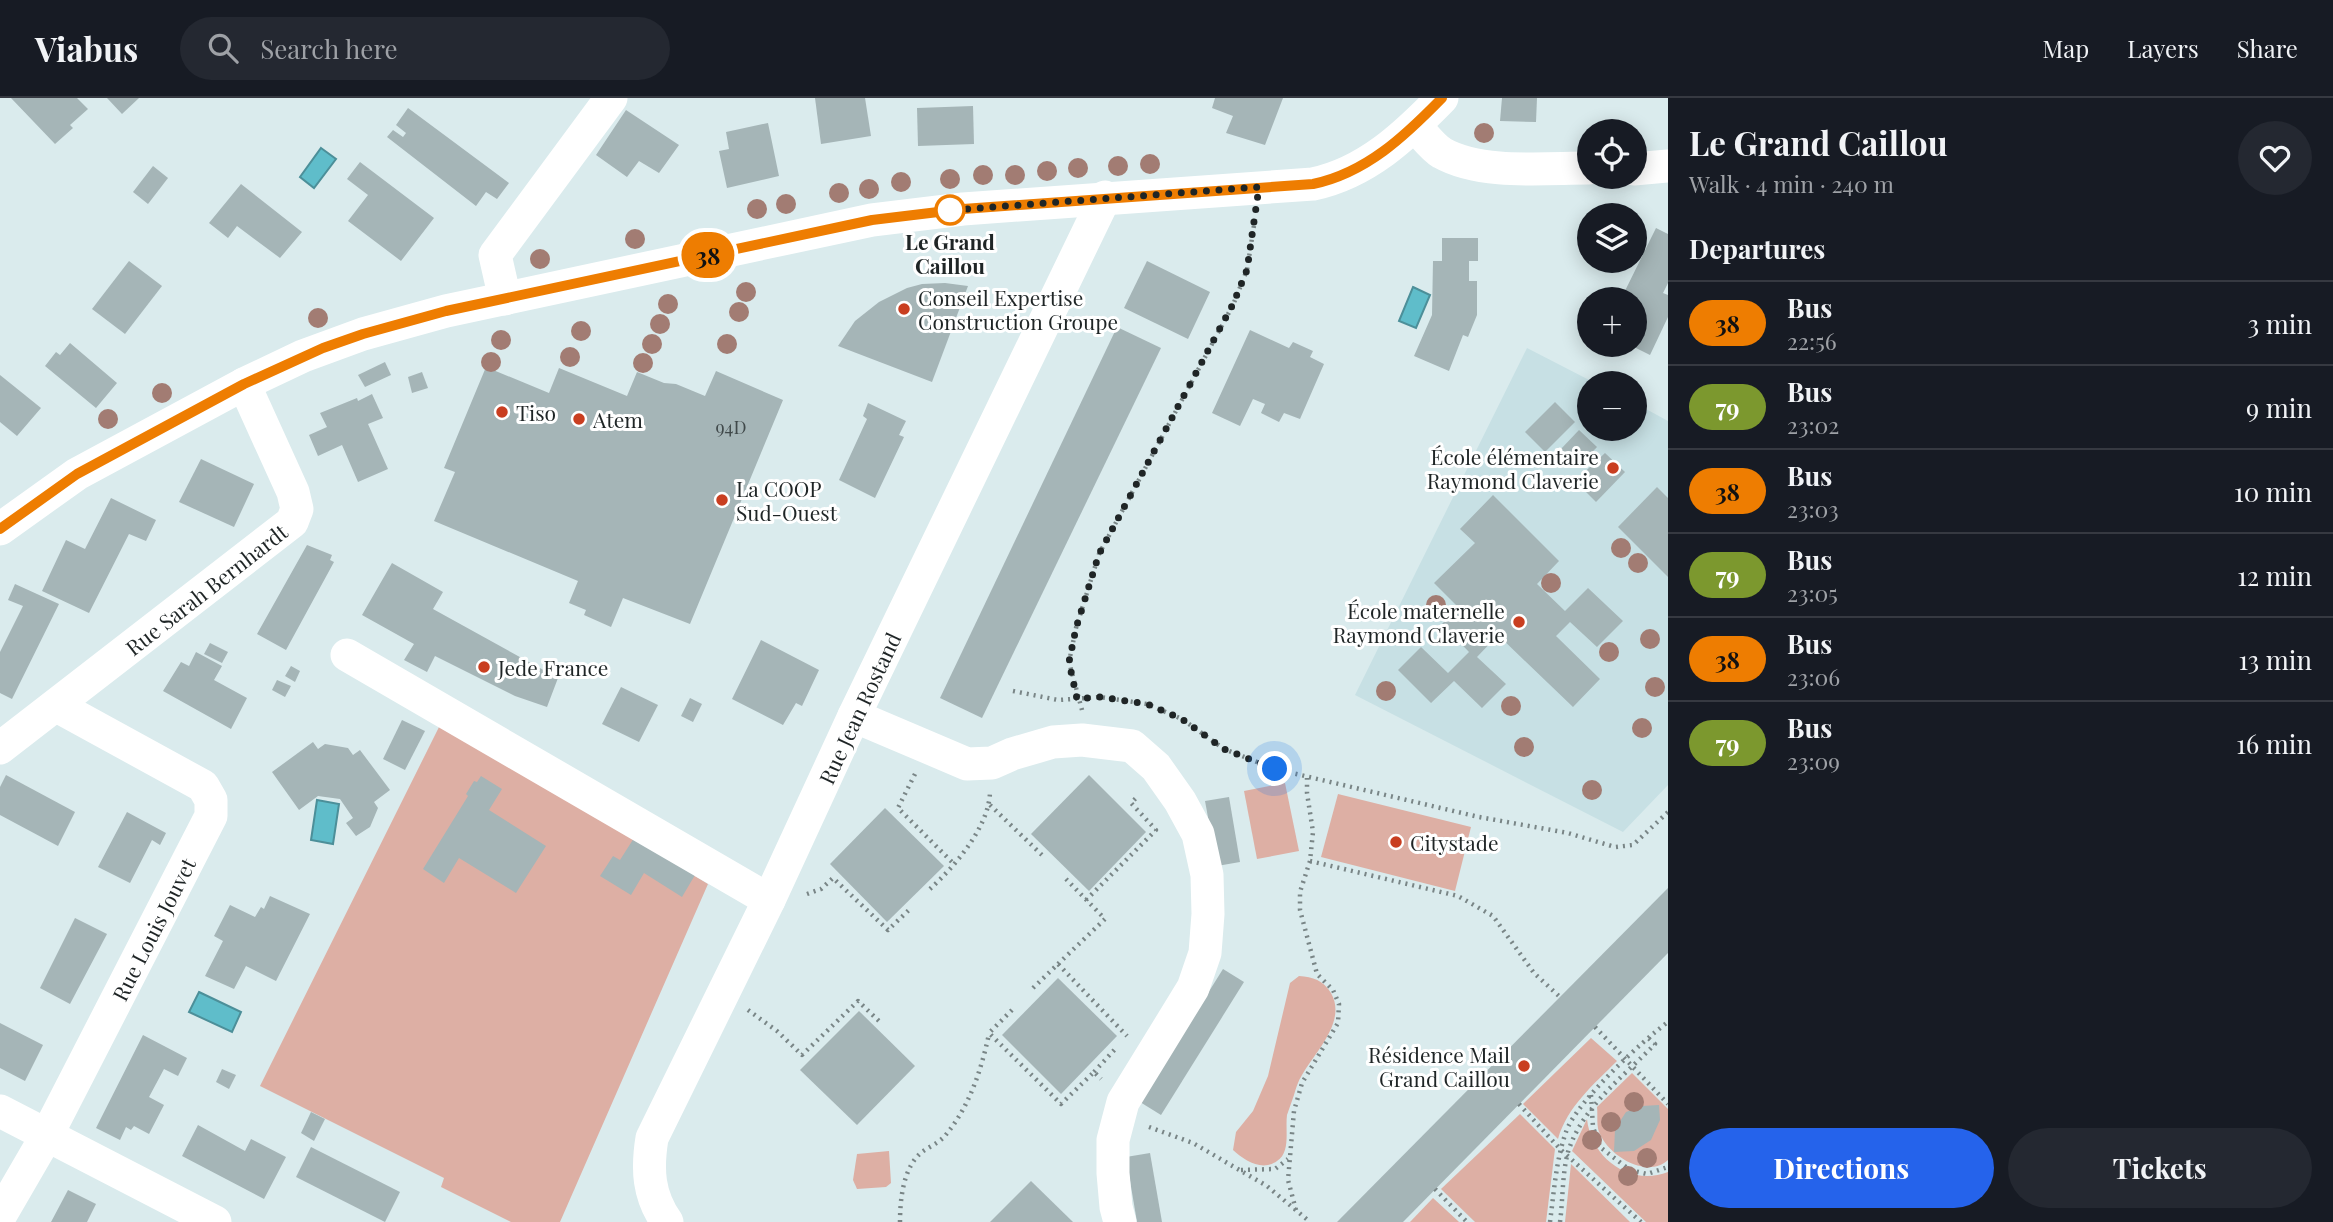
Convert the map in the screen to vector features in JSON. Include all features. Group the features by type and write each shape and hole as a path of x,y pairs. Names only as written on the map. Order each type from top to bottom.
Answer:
{"street":[{"path":"505,299 495,255 611,98"},
{"path":"0,529 77,474 244,384 303,356 363,334 446,311 872,220 1105,197 1313,184 1335,179 1371,161 1415,126 1442,98"},
{"path":"1415,126 1441,152 1468,164 1577,169"},
{"path":"1647,168 1668,166"},
{"name":"Rue Jean Rostand","path":"667,1222 653,1198 648,1164 652,1138 1105,197"},
{"name":"Rue Sarah Bernhardt","path":"0,748 292,522 297,509 293,492 244,384"},
{"path":"347,655 772,892"},
{"name":"Rue Louis Jouvet","path":"3,1201 47,1136 211,816 211,800 203,786 57,706"},
{"path":"854,716 967,764 992,763 1053,742 1082,740 1132,746 1146,756 1161,775 1180,801 1198,834 1207,875 1205,953 1193,988 1123,1102 1113,1140 1116,1207 1120,1222"},
{"path":"0,1111 215,1222"}],"path":[{"path":"1077,699 1069,662 1076,628 1099,554 1233,304 1247,270 1259,187"},
{"path":"1013,691 1039,698 1100,697 1147,704 1182,719 1224,749 1275,769 1479,817 1568,833 1615,847 1633,845 1668,812"},
{"path":"927,747 898,808 955,865"},
{"path":"930,889 955,865 990,805 992,763"},
{"path":"1086,900 1156,830 1130,803 1161,775"},
{"path":"1296,1210 1288,1180 1294,1111 1302,1083 1338,1023 1339,1004 1333,990 1317,974 1300,910 1300,892 1310,861 1313,832 1307,778"},
{"path":"990,805 1044,857"},
{"path":"1310,861 1458,895 1493,916 1534,973 1560,997"},
{"path":"772,892 808,894 821,889 833,878 888,930 912,908"},
{"path":"1033,989 1105,919 1066,879"},
{"path":"1058,964 1127,1035 1094,1072"},
{"path":"721,996 756,1014 802,1055 858,1001 880,1022"},
{"path":"1550,1222 1567,1128 1591,1095 1647,1037 1668,1022"},
{"path":"1595,1027 1668,1104"},
{"path":"900,1222 904,1182 919,1154 943,1139 961,1112 980,1074 989,1033"},
{"path":"1560,1222 1567,1155 1575,1134 1592,1107 1654,1044 1647,1037"},
{"path":"1591,1095 1593,1127 1600,1147 1630,1170 1647,1174 1668,1167"},
{"path":"1519,1104 1561,1150 1641,1222"},
{"path":"1240,1170 1275,1169 1289,1159"},
{"path":"1436,1189 1467,1222"}],"shaded area":[{"name":"École maternelle Raymond Claverie","path":"1527,348 1577,374 1577,441 1647,441 1647,410 1668,421 1668,785 1623,832 1355,695"},
{"path":"441,723 708,884 560,1222 511,1222 441,1187 444,1178 260,1086"},
{"path":"1285,783 1299,851 1257,859 1244,791"},
{"name":"Citystade","path":"1338,794 1471,827 1455,891 1321,857"},
{"path":"1299,976 1321,982 1331,993 1335,1004 1333,1025 1297,1085 1287,1115 1284,1152 1277,1161 1259,1165 1233,1150 1236,1132 1253,1111 1268,1076 1290,983"},
{"path":"1591,1038 1617,1061 1575,1106 1558,1139 1523,1104"},
{"path":"1632,1073 1668,1109 1668,1160 1659,1165 1640,1166 1620,1157 1611,1150 1599,1131 1597,1107"},
{"path":"1520,1114 1555,1149 1546,1222 1475,1222 1441,1189"},
{"path":"1587,1119 1596,1146 1615,1166 1640,1176 1668,1172 1668,1222 1646,1222 1572,1151"},
{"path":"889,1151 891,1183 886,1187 857,1189 853,1180 857,1154"},
{"path":"1571,1164 1630,1222 1565,1222"},
{"path":"1433,1198 1458,1221 1459,1222 1410,1222"}],"water":[{"path":"321,148 336,159 314,188 300,177"},
{"path":"1413,287 1430,295 1416,328 1399,321"},
{"path":"317,800 339,804 333,844 311,840"},
{"path":"199,992 241,1012 232,1032 189,1012"}],"building":[{"path":"11,98 77,98 88,109 70,125 73,128 55,144"},
{"path":"107,98 139,98 122,114"},
{"path":"815,98 865,98 871,136 821,144"},
{"path":"1215,98 1283,98 1265,145 1226,133 1233,116 1212,108"},
{"path":"1502,98 1537,98 1536,122 1500,121"},
{"path":"973,106 974,144 918,146 917,108"},
{"path":"408,108 509,183 497,199 486,192 476,206 387,137 393,130 403,137 406,133 396,125"},
{"path":"626,110 679,145 659,173 639,161 627,177 596,155"},
{"path":"768,123 779,176 727,188 719,151 729,149 726,132"},
{"path":"360,162 434,218 401,261 348,221 368,195 347,179"},
{"path":"153,166 168,178 148,204 133,192"},
{"path":"241,184 302,232 280,258 237,226 228,238 209,223"},
{"path":"1656,228 1668,234 1668,283 1663,293 1668,295 1668,317 1650,355 1647,354 1647,287 1627,287 1634,273 1647,273 1647,246"},
{"path":"1442,238 1478,238 1478,261 1469,261 1469,281 1477,281 1477,315 1468,337 1463,335 1449,371 1414,356 1432,315 1433,261 1442,261"},
{"path":"129,261 162,286 125,334 92,309"},
{"path":"1147,261 1210,292 1188,339 1124,308"},
{"path":"945,283 968,286 932,382 838,346 855,321 879,302 907,288"},
{"path":"1117,327 1161,348 982,718 940,698"},
{"path":"1250,330 1289,348 1293,342 1313,351 1310,357 1324,364 1300,419 1284,413 1279,422 1261,413 1265,404 1253,399 1240,426 1212,413"},
{"path":"70,343 117,383 96,408 45,366 56,352 60,355"},
{"path":"385,362 391,375 365,387 358,375"},
{"path":"486,367 549,393 559,368 627,396 637,372 705,396 716,371 783,400 690,624 623,598 611,627 584,615 586,610 569,603 578,581 434,521 455,472 444,468"},
{"path":"422,372 428,388 412,393 408,377"},
{"path":"0,375 41,408 17,436 0,422"},
{"path":"372,394 383,418 368,424 388,469 358,482 342,445 318,456 309,435 327,427 320,413"},
{"path":"1555,402 1575,422 1545,452 1525,432"},
{"path":"868,403 906,421 899,435 904,437 875,498 839,480 867,419 863,416"},
{"path":"1577,432 1577,441 1591,441 1597,447 1578,467 1560,450"},
{"path":"1605,453 1625,472 1596,502 1575,481"},
{"path":"201,459 254,484 234,527 179,502"},
{"path":"1657,487 1668,498 1668,577 1618,527"},
{"path":"1493,495 1559,561 1537,584 1565,611 1588,588 1623,621 1597,647 1570,622 1556,636 1600,679 1573,707 1498,635 1477,657 1506,684 1482,708 1454,681 1431,703 1398,670 1421,647 1448,673 1469,652 1442,624 1458,607 1434,583 1475,543 1460,529"},
{"path":"111,498 156,520 146,541 129,534 89,613 42,591 66,540 85,549"},
{"path":"307,545 332,555 330,560 334,562 286,650 257,634"},
{"path":"392,563 443,592 433,609 558,678 547,707 515,696 435,656 427,672 404,660 414,644 362,615"},
{"path":"15,584 59,604 12,699 0,693 0,652 23,606 8,600"},
{"path":"761,640 819,670 802,706 796,703 783,725 732,699"},
{"path":"210,643 228,652 222,663 204,654"},
{"path":"196,652 222,666 214,680 247,698 231,729 163,691 181,662 189,666"},
{"path":"291,666 300,671 295,682 285,676"},
{"path":"277,680 291,686 285,697 272,690"},
{"path":"621,687 658,705 639,742 602,724"},
{"path":"690,698 702,704 693,722 681,716"},
{"path":"402,720 425,731 405,770 383,759"},
{"path":"313,742 318,749 325,744 348,748 353,755 360,750 390,790 374,802 378,808 370,827 356,836 346,823 353,818 340,799 318,796 299,810 272,772"},
{"path":"6,775 75,812 58,846 0,815 0,787"},
{"path":"1089,775 1146,832 1089,891 1031,834"},
{"path":"481,776 502,789 489,810 546,846 516,893 459,858 444,883 423,869 468,796 466,794 474,781 477,782"},
{"path":"1229,797 1240,862 1217,866 1205,801"},
{"path":"885,808 944,866 887,922 830,864"},
{"path":"127,812 166,833 160,845 152,840 130,883 98,867"},
{"path":"634,838 695,875 682,897 644,873 631,895 600,876 613,856 620,860"},
{"name":"Résidence Mail Grand Caillou","path":"1668,888 1668,953 1403,1222 1337,1222"},
{"path":"270,896 310,914 276,981 246,966 234,989 205,976 223,941 214,936 230,905 255,917 261,907 264,909"},
{"path":"75,918 107,934 70,1004 40,988"},
{"path":"1223,969 1244,982 1161,1115 1140,1102"},
{"path":"1058,978 1117,1036 1061,1094 1002,1035"},
{"path":"859,1011 915,1066 857,1125 800,1070"},
{"path":"0,1023 43,1045 25,1081 0,1068"},
{"path":"143,1035 187,1058 178,1076 164,1069 149,1097 164,1105 149,1134 134,1126 131,1130 126,1127 120,1140 96,1128"},
{"path":"222,1069 236,1075 229,1089 216,1082"},
{"path":"1659,1105 1660,1120 1651,1140 1634,1151 1614,1152 1615,1129 1626,1112 1642,1106"},
{"path":"311,1112 325,1119 314,1141 301,1133"},
{"path":"198,1125 245,1151 251,1139 286,1157 264,1199 182,1156"},
{"path":"311,1147 400,1192 385,1222 296,1177"},
{"path":"1150,1153 1162,1222 1137,1222 1126,1157"},
{"path":"1031,1181 1073,1222 990,1222"},
{"path":"68,1190 96,1204 87,1222 51,1222"}],"bus line":[{"name":"38","path":"0,529 77,474 244,384 303,356 363,334 446,311 872,220 1105,197 1313,184 1335,179 1371,161 1415,126 1442,98"}],"place":[{"name":"Le Grand Caillou","path":"950,210"},
{"name":"Conseil Expertise Construction Groupe","path":"904,309"},
{"name":"Tiso","path":"502,412"},
{"name":"Atem","path":"579,419"},
{"name":"École élémentaire Raymond Claverie","path":"1613,468"},
{"name":"La COOP Sud-Ouest","path":"722,500"},
{"name":"École maternelle Raymond Claverie","path":"1519,622"},
{"name":"Jede France","path":"484,667"},
{"name":"Citystade","path":"1396,842"},
{"name":"Résidence Mail Grand Caillou","path":"1524,1066"}],"route":[{"path":"950,210 940,211 1259,187 1247,270 1233,304 1099,554 1076,628 1069,662 1077,699 1100,697 1147,704 1182,719 1224,749 1275,769"}]}
